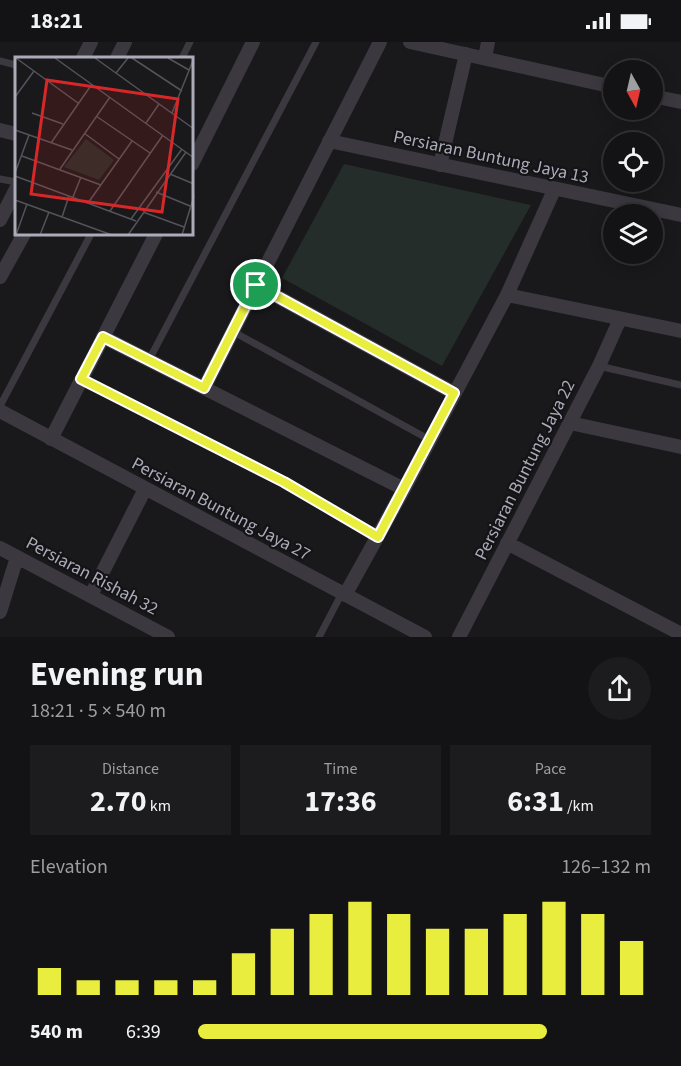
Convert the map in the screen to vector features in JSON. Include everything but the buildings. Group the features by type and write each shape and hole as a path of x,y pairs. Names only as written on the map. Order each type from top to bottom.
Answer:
{"street":[{"path":"83,57 91,42"},
{"path":"118,57 125,42"},
{"path":"194,160 253,42"},
{"path":"204,388 380,42"},
{"path":"410,42 603,85"},
{"path":"485,58 488,42"},
{"path":"440,165 466,54"},
{"path":"663,98 681,102"},
{"path":"0,130 15,135"},
{"name":"Persiaran Buntung Jaya 13","path":"329,141 681,215"},
{"path":"343,594 378,537 507,295 554,190"},
{"path":"0,220 15,191"},
{"path":"0,277 23,236"},
{"path":"51,439 155,236"},
{"path":"256,285 454,393"},
{"path":"507,295 681,331"},
{"name":"Persiaran Buntung Jaya 22","path":"459,637 599,366 620,319"},
{"path":"103,337 404,489"},
{"name":"Persiaran Buntung Jaya 27","path":"0,411 425,637"},
{"path":"570,423 681,447"},
{"path":"91,595 146,489"},
{"path":"507,543 681,634"},
{"name":"Persiaran Rishah 32","path":"0,548 168,637"},
{"path":"0,612 17,557"}],"lane":[{"path":"182,57 190,42"},
{"path":"149,360 316,42"},
{"path":"0,61 15,65"},
{"path":"0,178 15,183"},
{"path":"0,406 90,236"},
{"path":"232,331 430,440"},
{"path":"599,366 681,385"},
{"path":"81,379 284,482 378,537"},
{"path":"320,637 343,594"}],"shaded area":[{"path":"344,164 531,205 442,366 282,278"}],"route":[{"path":"256,285 454,393 378,537 339,512 284,482 81,379 103,337 204,388 256,285"}]}
